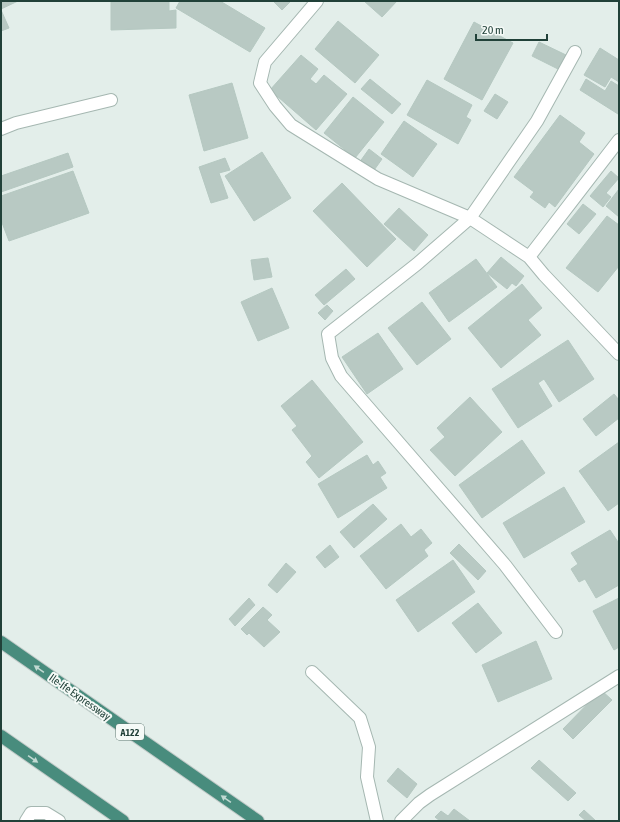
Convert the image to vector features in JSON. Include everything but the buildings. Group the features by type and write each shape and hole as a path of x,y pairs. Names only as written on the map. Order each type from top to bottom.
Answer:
{"highway":[{"name":"Ile-Ife Expressway","path":"1,642 258,821"},
{"path":"1,736 123,821"}],"street":[{"path":"317,1 265,62 260,83 275,106 291,125 378,179 470,218 529,257 544,275 619,354"},
{"path":"556,632 505,565 341,376 332,358 328,334 417,264 470,218 537,121 575,52"},
{"path":"1,129 16,123 111,100"},
{"path":"529,257 619,140"},
{"path":"312,672 360,718 370,747 367,777 376,821"},
{"path":"401,821 419,803 430,795 619,676"},
{"path":"26,821 31,814 46,813 60,821"}]}
